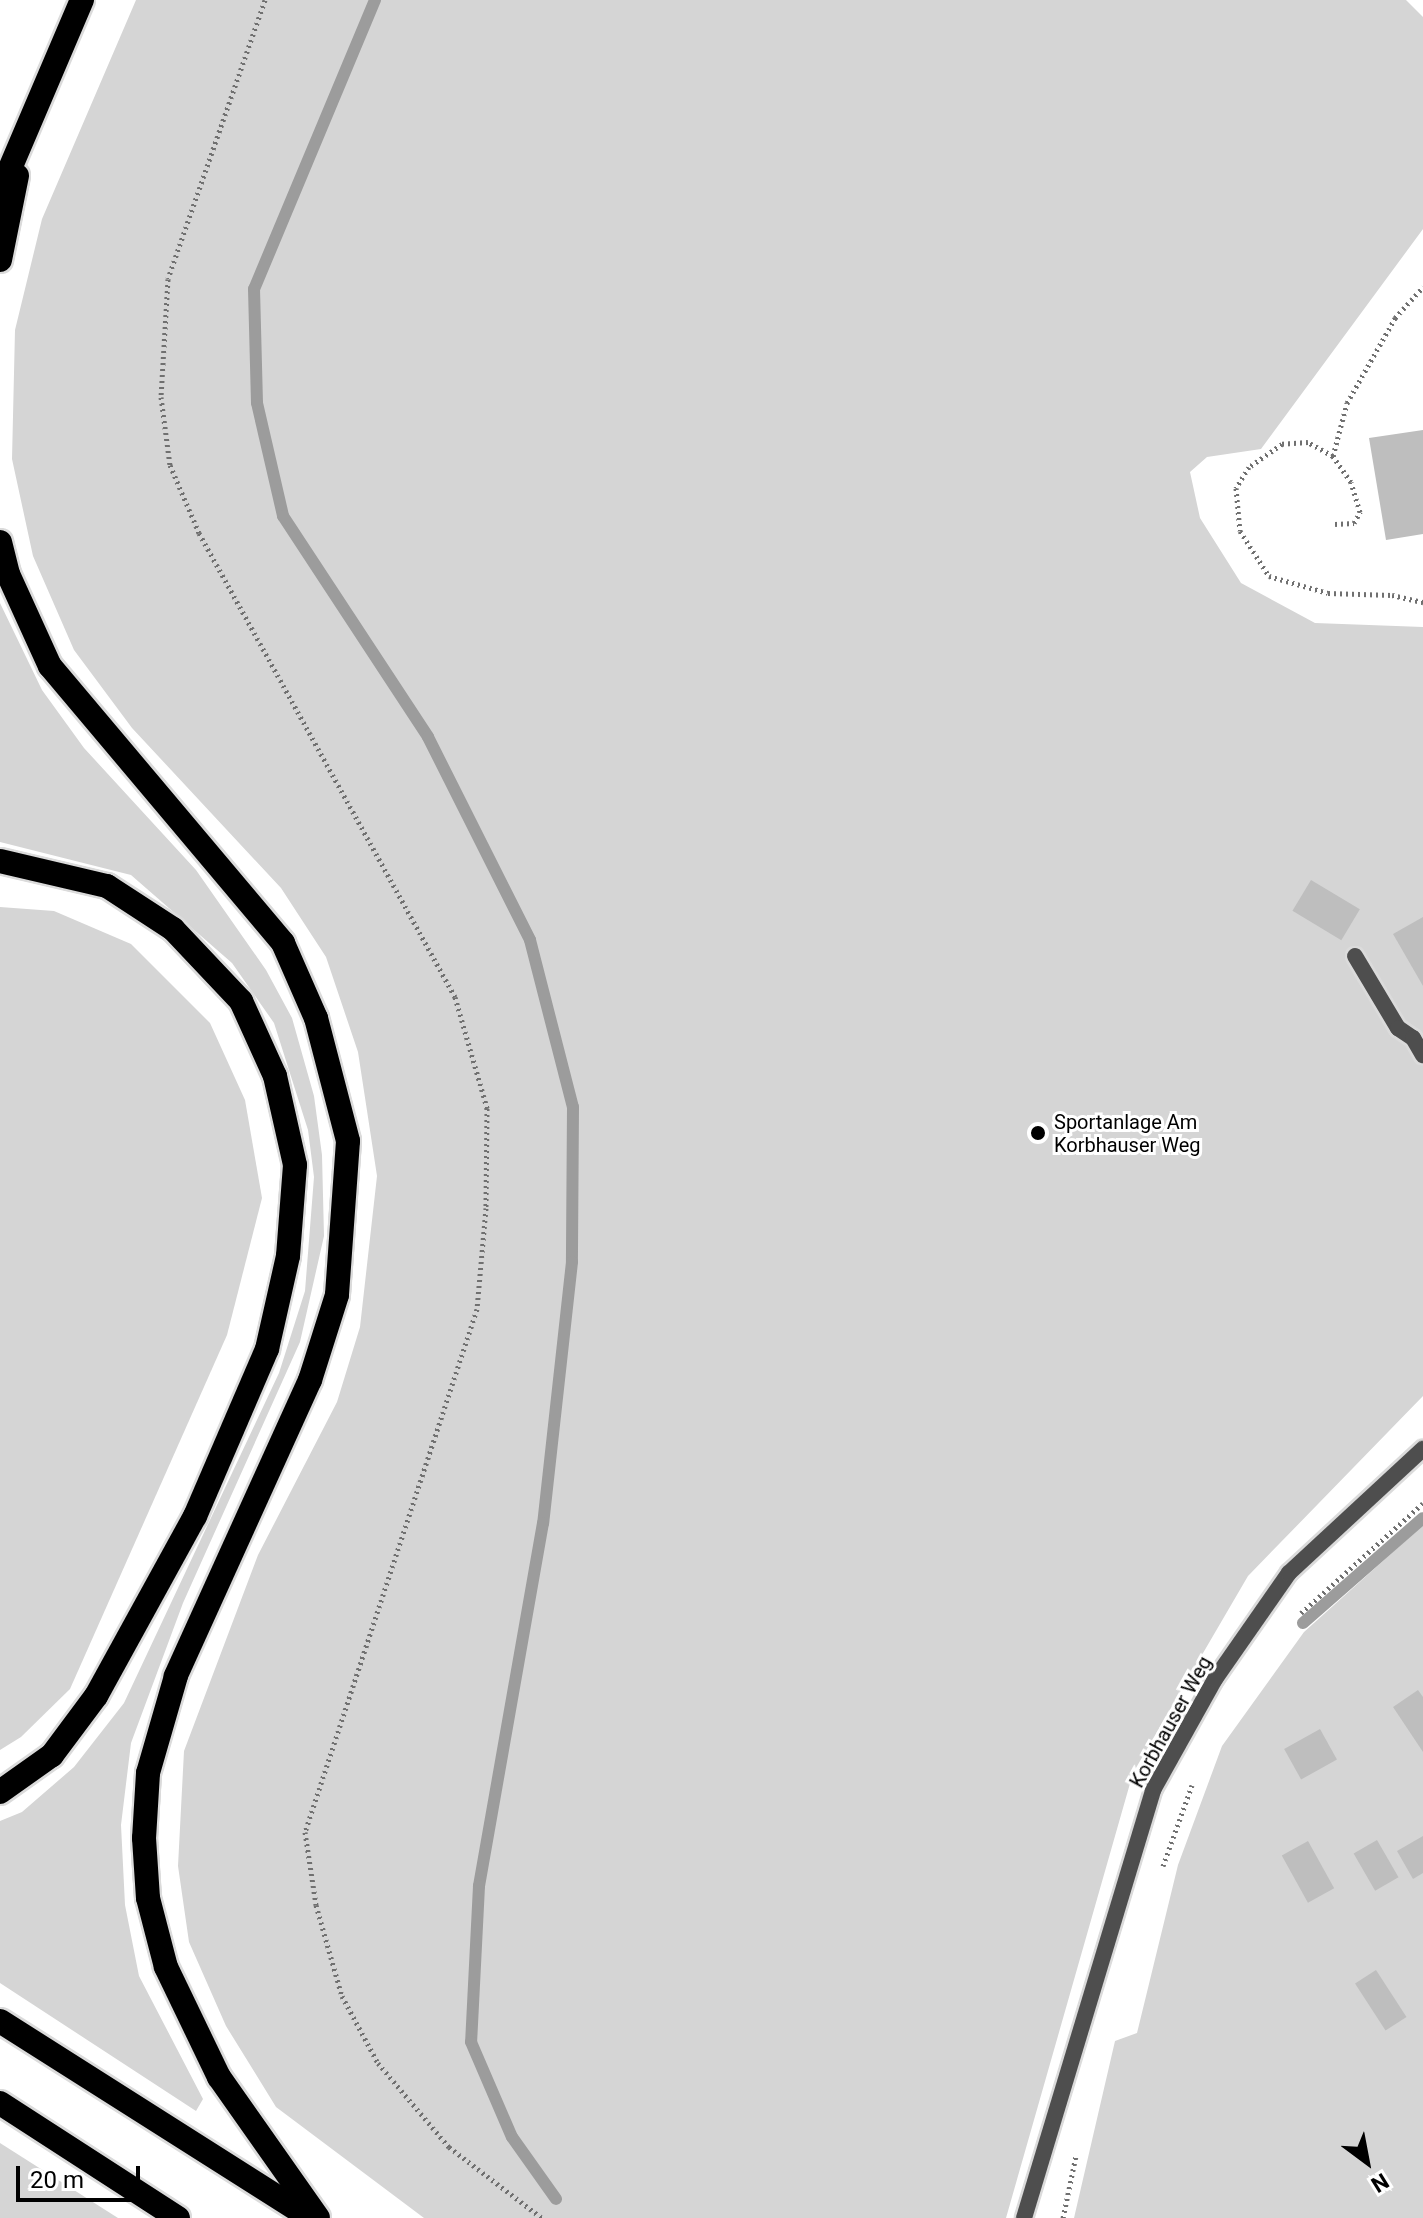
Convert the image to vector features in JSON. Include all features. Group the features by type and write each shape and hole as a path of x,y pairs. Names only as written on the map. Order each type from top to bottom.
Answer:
{"highway":[{"path":"0,192 82,0"},
{"path":"0,260 25,135"},
{"path":"0,542 8,574 50,666 283,943 316,1018 348,1141 337,1295 310,1380 176,1676 148,1773 144,1838 148,1898 166,1967 219,2077 318,2218"},
{"path":"0,861 107,886 173,929 241,1001 275,1076 295,1165 288,1256 267,1349 195,1516 96,1696 52,1755 0,1792"},
{"path":"0,2021 311,2218"},
{"path":"0,2103 178,2218"}],"lane":[{"path":"1355,956 1398,1028 1413,1038 1423,1055"},
{"name":"Korbhauser Weg","path":"1024,2218 1153,1790 1215,1679 1289,1573 1423,1449"}],"path":[{"path":"1333,456 1347,403 1395,318 1423,287"},
{"path":"1335,524 1354,523 1360,512 1351,482 1333,456 1308,442 1282,444 1249,467 1236,488 1240,531 1269,576 1328,593 1392,595 1423,602"},
{"path":"1295,1619 1423,1503"},
{"path":"1161,1869 1196,1777"},
{"path":"1063,2218 1078,2147"}],"shaded area":[{"path":"136,0 1406,0 1423,17 1423,229 1261,449 1207,457 1190,472 1200,518 1241,583 1315,623 1423,627 1423,1396 1248,1576 1133,1773 1006,2218 424,2218 276,2107 226,2026 189,1942 178,1866 184,1751 258,1555 337,1402 360,1327 377,1176 358,1052 326,957 281,888 132,728 74,650 33,556 12,459 15,330 42,219"},
{"path":"0,603 42,690 84,748 196,870 266,970 292,1018 314,1096 322,1155 324,1236 300,1342 183,1603 131,1743 121,1825 125,1905 139,1976 203,2099 196,2111 0,1983 0,1821 22,1812 74,1767 124,1703 279,1373 305,1291 314,1177 308,1130 274,1023 232,963 131,875 0,842"},
{"path":"0,907 54,911 131,944 210,1023 245,1100 262,1198 227,1335 70,1689 21,1737 0,1750"},
{"path":"1423,1525 1423,2218 1074,2218 1115,2041 1137,2033 1178,1865 1222,1746 1304,1632"},
{"path":"0,2143 118,2218 0,2218"}],"building":[{"path":"1423,430 1423,534 1386,540 1369,438"},
{"path":"1311,880 1360,909 1341,940 1292,911"},
{"path":"1423,917 1423,986 1393,934"},
{"path":"1418,1690 1423,1697 1423,1752 1393,1707"},
{"path":"1320,1729 1337,1760 1301,1779 1284,1749"},
{"path":"1423,1836 1423,1873 1413,1879 1397,1851"},
{"path":"1377,1840 1398,1877 1375,1891 1354,1853"},
{"path":"1308,1841 1334,1888 1308,1903 1282,1856"},
{"path":"1376,1970 1406,2017 1386,2031 1355,1984"}],"waterway":[{"path":"375,0 254,289 257,403 283,516 428,737 530,940 573,1107 572,1262 543,1523 479,1886 471,2042 512,2137 556,2199"},
{"path":"1303,1623 1423,1518"}],"place":[{"name":"Sportanlage Am Korbhauser Weg","path":"1038,1133"}]}
